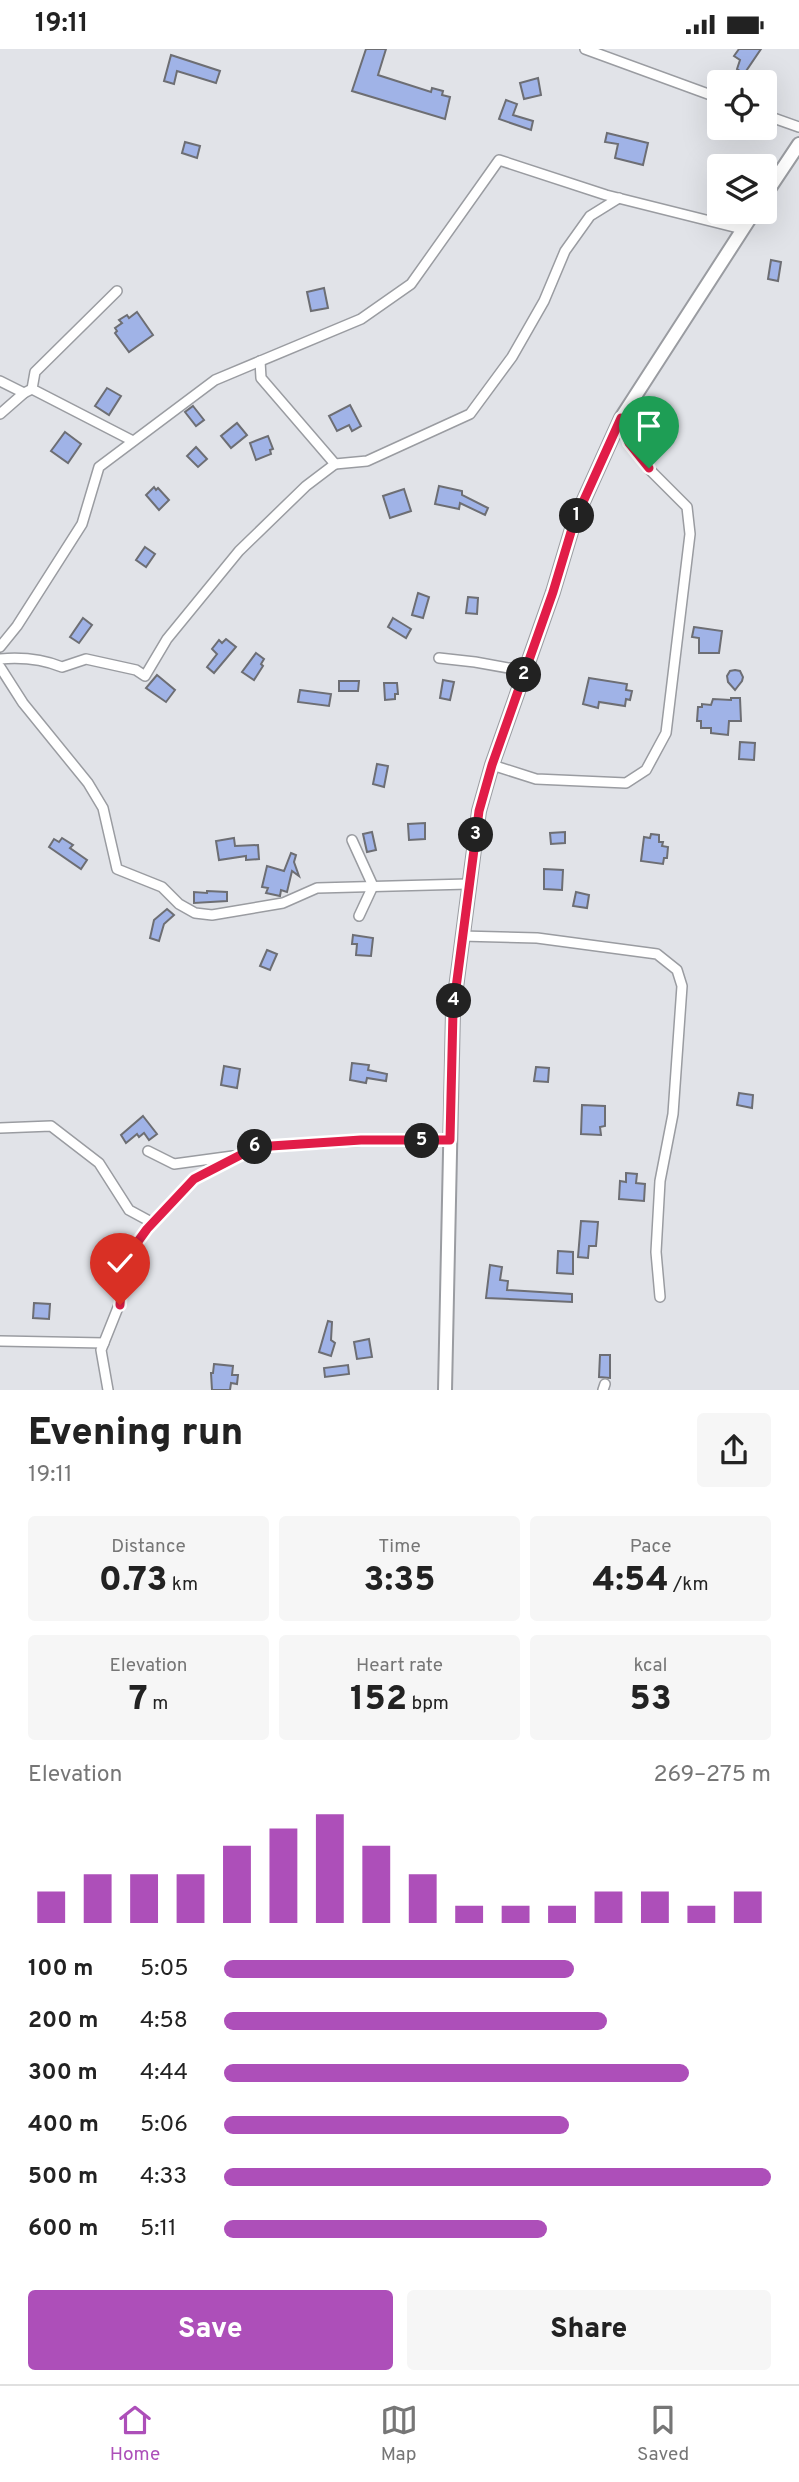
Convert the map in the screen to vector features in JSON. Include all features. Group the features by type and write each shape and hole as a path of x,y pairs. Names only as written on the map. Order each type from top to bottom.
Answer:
{"street":[{"path":"585,49 707,94"},
{"path":"777,119 799,127"},
{"path":"777,177 799,144"},
{"path":"0,647 17,626 82,524 99,467 215,380 361,319 411,284 499,160 619,198 742,229"},
{"path":"0,659 18,657 47,661 62,667 86,659 136,670 145,676 167,639 239,551 306,486 335,464 368,461 470,414 512,358 544,301 565,251 590,216 619,198"},
{"path":"445,1390 453,1011 479,811 574,522 621,418 746,224"},
{"path":"0,414 28,391 35,372 117,291"},
{"path":"260,361 261,378 335,464"},
{"path":"0,381 28,391 133,441"},
{"path":"492,765 536,779 626,783 646,770 666,733 690,534 687,507 629,443 621,418"},
{"path":"439,659 525,671"},
{"path":"0,667 23,703 88,783 103,808 117,869 162,887 179,904 195,913 212,915 283,903 317,888 468,884"},
{"path":"352,841 373,886"},
{"path":"359,916 373,886"},
{"path":"461,936 537,938 657,954 677,970 682,986 673,1114 660,1181 656,1252 660,1297"},
{"path":"0,1128 51,1126 99,1163 129,1210 153,1223"},
{"path":"108,1390 101,1350 120,1305 123,1262 153,1223 194,1179 256,1147 361,1140 450,1140"},
{"path":"148,1151 174,1164 241,1155"},
{"path":"0,1341 104,1343"}],"building":[{"path":"366,49 386,49 378,75 431,92 432,88 443,91 442,95 450,97 445,119 352,91"},
{"path":"739,49 761,49 747,70 737,69 740,60 734,56"},
{"path":"171,55 220,71 216,83 177,71 174,84 164,81"},
{"path":"538,78 541,95 524,99 520,83"},
{"path":"506,100 517,104 513,115 533,121 531,130 499,119"},
{"path":"607,133 648,143 643,165 615,158 618,144 605,142"},
{"path":"185,142 200,146 197,158 182,153"},
{"path":"771,260 781,262 778,281 768,279"},
{"path":"324,288 328,308 311,311 307,292"},
{"path":"137,312 153,335 129,352 115,333 115,328 122,323 119,320 127,315 129,318"},
{"path":"107,388 121,396 109,415 95,406"},
{"path":"350,405 361,426 352,431 349,425 337,431 329,416"},
{"path":"193,406 204,420 196,426 185,412"},
{"path":"237,423 247,435 231,448 221,436"},
{"path":"65,432 81,444 68,463 51,451"},
{"path":"268,436 273,449 270,450 271,454 256,460 250,443"},
{"path":"196,447 207,459 198,467 187,456"},
{"path":"439,486 462,491 462,495 488,508 485,515 460,503 459,509 435,504"},
{"path":"154,487 169,500 159,510 146,495"},
{"path":"404,489 411,511 390,518 383,496"},
{"path":"145,547 155,554 146,567 136,560"},
{"path":"418,593 429,597 423,618 412,615"},
{"path":"468,597 478,598 477,614 466,613"},
{"path":"83,618 92,625 79,643 70,637"},
{"path":"393,618 411,629 406,638 388,627"},
{"path":"694,627 722,631 719,653 699,653 699,638 692,637"},
{"path":"226,639 236,647 214,673 207,667 217,654 212,649 219,640 222,643"},
{"path":"256,653 264,659 261,664 263,666 254,680 242,672"},
{"path":"730,671 740,671 743,677 735,690 728,682 727,676"},
{"path":"157,675 175,690 166,702 146,688"},
{"path":"589,678 627,684 626,690 632,691 630,700 626,699 625,706 599,702 598,708 583,704"},
{"path":"443,680 454,682 450,700 440,698"},
{"path":"339,681 359,681 358,691 339,691"},
{"path":"384,683 397,683 398,694 395,694 395,699 385,700"},
{"path":"300,690 331,694 329,706 298,702"},
{"path":"740,698 741,721 729,721 728,735 711,733 711,728 701,728 701,721 697,721 698,707 702,707 702,704 711,705 713,699"},
{"path":"740,742 755,743 754,760 739,759"},
{"path":"377,764 388,766 384,787 373,784"},
{"path":"425,823 425,839 409,840 408,824"},
{"path":"372,832 376,850 367,852 363,834"},
{"path":"565,832 565,843 551,844 550,833"},
{"path":"651,834 659,835 662,846 668,847 667,858 664,858 663,864 641,861 644,837 650,838"},
{"path":"62,838 73,845 70,848 87,860 81,869 49,847 54,839 59,842"},
{"path":"234,838 235,846 258,845 259,859 246,860 246,856 219,860 216,841"},
{"path":"291,853 296,855 294,862 299,876 292,871 287,892 281,890 280,896 266,893 268,888 262,887 267,866 284,871"},
{"path":"544,869 563,870 562,890 544,889"},
{"path":"194,892 227,892 227,901 194,903"},
{"path":"576,892 589,895 587,908 573,906"},
{"path":"167,909 174,915 164,924 159,941 150,938 154,920"},
{"path":"353,935 373,938 371,956 356,955 357,944 352,944"},
{"path":"267,950 277,954 270,970 260,966"},
{"path":"352,1063 369,1065 368,1070 387,1074 386,1081 367,1078 366,1083 350,1080"},
{"path":"224,1066 240,1069 237,1088 221,1085"},
{"path":"536,1067 549,1068 548,1082 534,1081"},
{"path":"739,1093 753,1095 752,1108 737,1105"},
{"path":"582,1105 605,1106 605,1126 600,1127 601,1135 581,1134"},
{"path":"143,1116 157,1134 149,1140 144,1133 139,1137 137,1134 126,1143 121,1135"},
{"path":"626,1173 637,1174 636,1183 645,1184 644,1201 619,1199 620,1181 626,1182"},
{"path":"581,1221 598,1222 596,1246 589,1246 588,1258 578,1257"},
{"path":"558,1251 573,1252 573,1274 557,1273"},
{"path":"490,1265 502,1267 500,1280 508,1281 507,1290 572,1294 572,1302 486,1298"},
{"path":"34,1303 50,1304 49,1319 33,1318"},
{"path":"328,1321 332,1322 331,1340 335,1343 331,1356 319,1352"},
{"path":"369,1339 372,1357 357,1359 354,1342"},
{"path":"600,1355 610,1355 610,1378 599,1377"},
{"path":"214,1364 233,1366 232,1375 238,1375 237,1384 231,1383 230,1390 212,1390 211,1373"},
{"path":"348,1365 349,1374 325,1377 324,1368"}],"route":[{"path":"120,1305 123,1262 147,1229 194,1179 256,1147 361,1140 450,1140 453,1011 479,811 492,765 553,592 574,522 621,418 629,443 649,468"}]}
